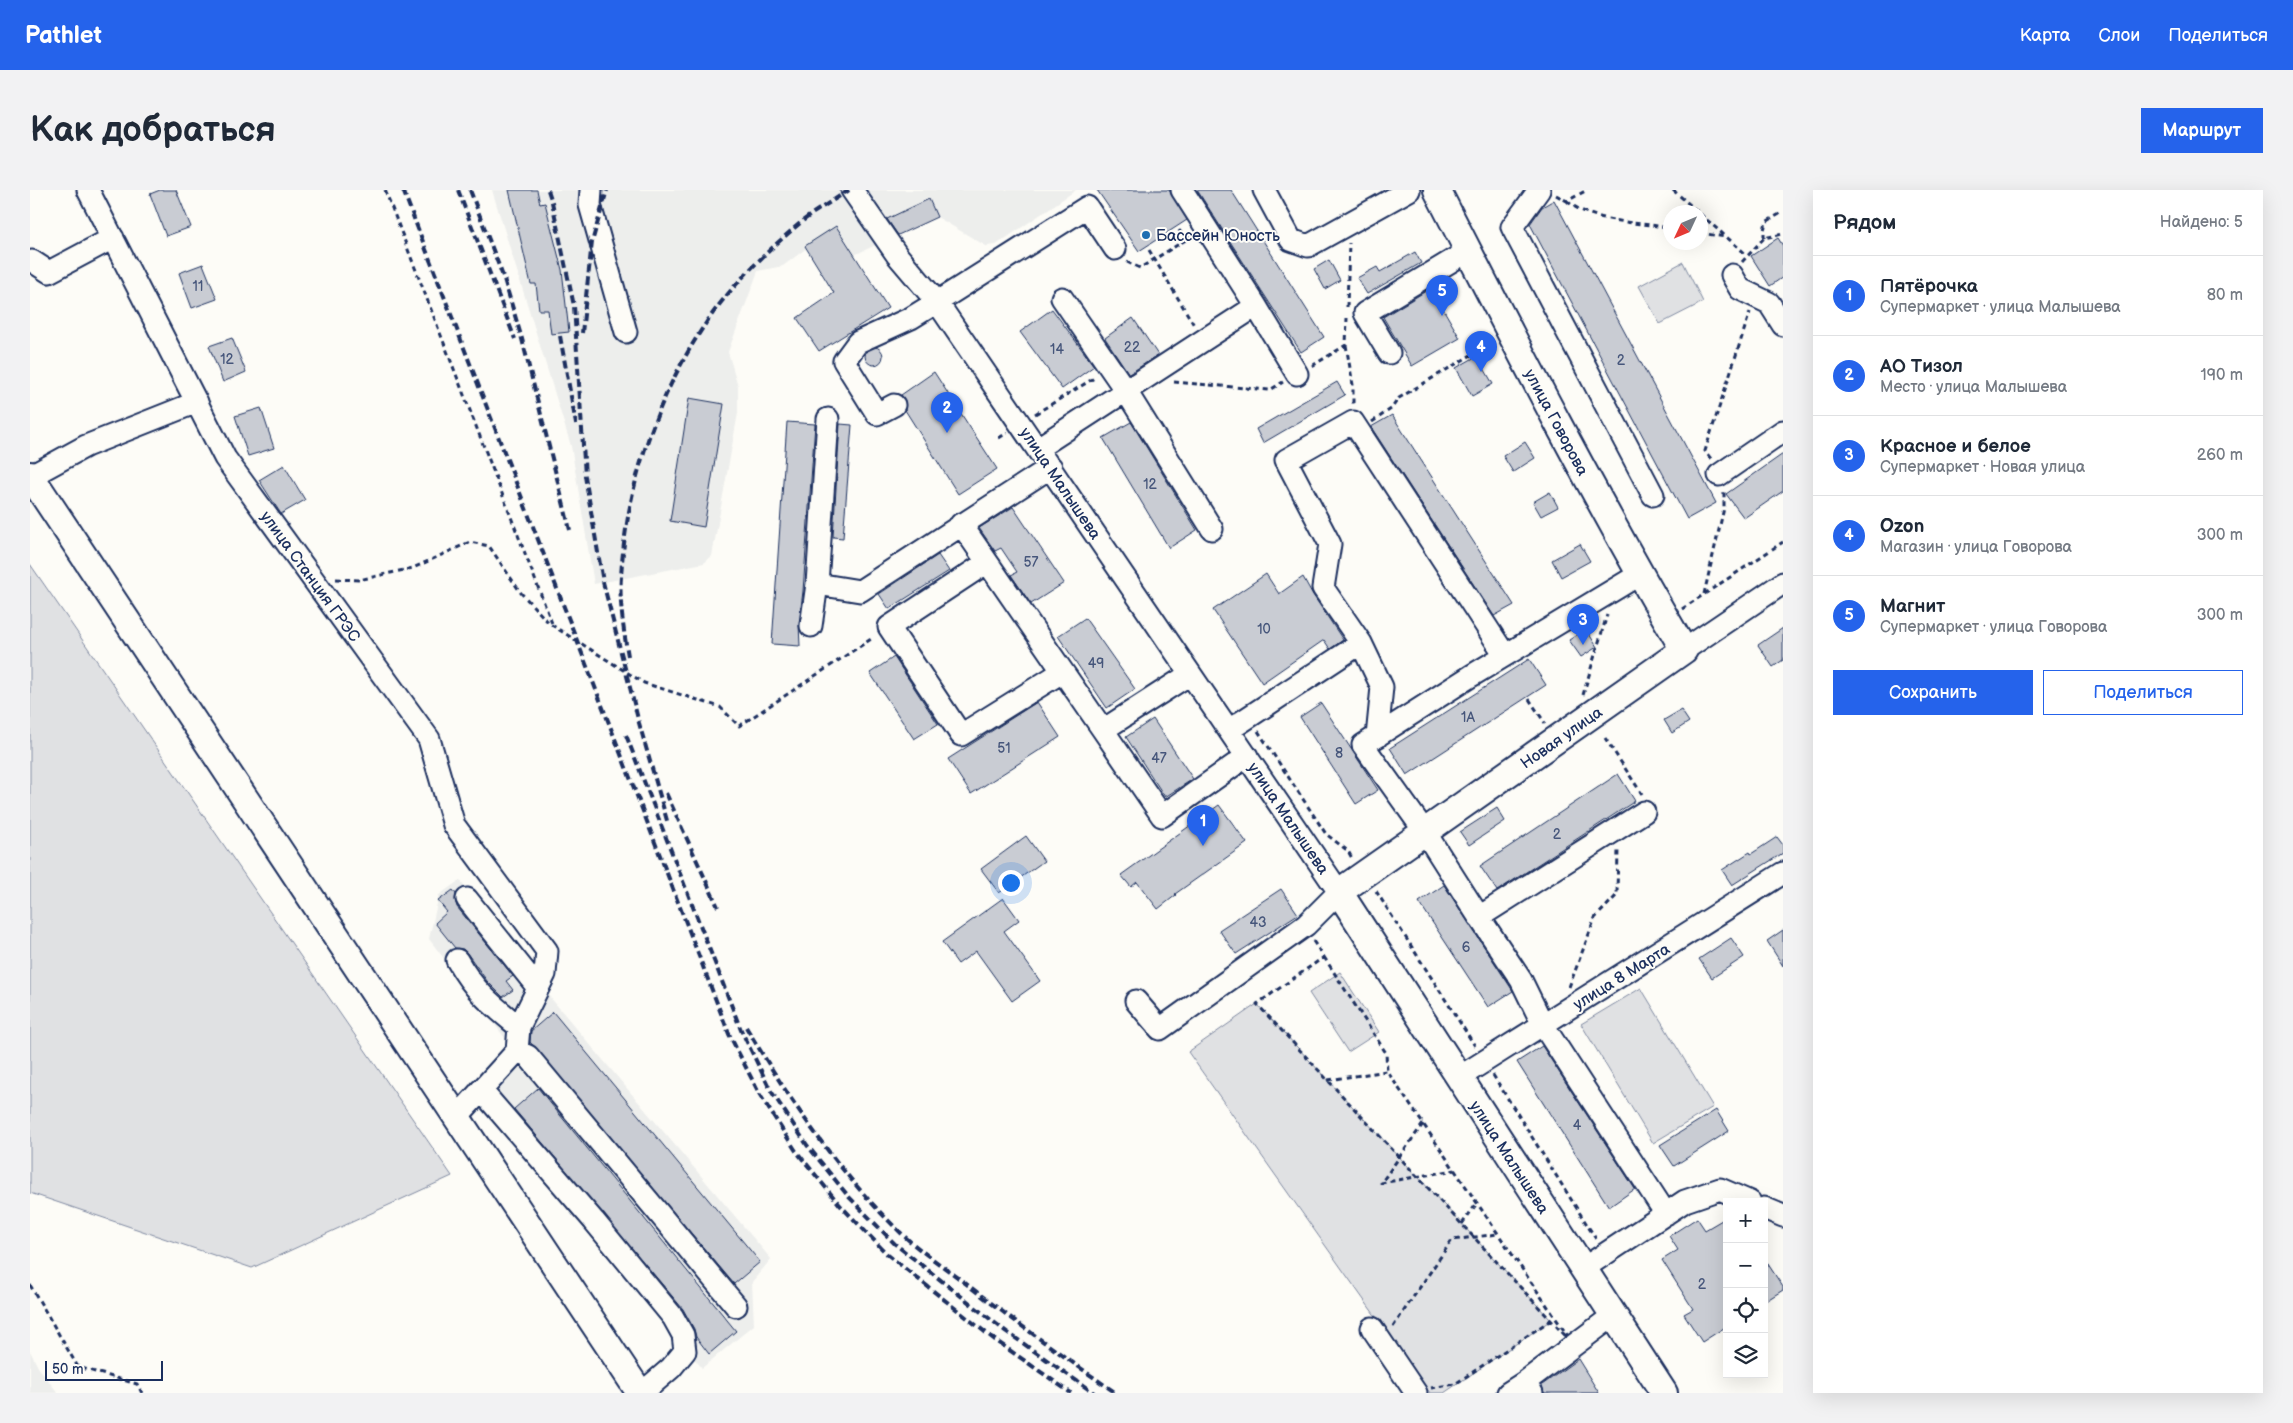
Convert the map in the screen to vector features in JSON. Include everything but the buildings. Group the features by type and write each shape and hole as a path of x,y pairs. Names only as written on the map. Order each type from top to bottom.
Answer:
{"main road":[{"name":"улица Говорова","path":"1437,190 1540,392 1629,580 1666,619 1684,650"},
{"path":"30,475 456,1118 641,1393"},
{"name":"Новая улица","path":"1339,892 1684,650"},
{"name":"улица Малышева","path":"1339,892 1664,1393"}],"street":[{"name":"улица Станция ГРЭС","path":"88,190 225,458 429,739 454,825 547,951 545,974 538,988"},
{"path":"591,190 590,205 626,332"},
{"name":"улица Малышева","path":"852,190 897,254 938,302 1339,892"},
{"path":"1182,190 1297,374"},
{"path":"1264,190 1291,240 1308,246 1409,190"},
{"path":"1546,192 1512,227 1653,496"},
{"path":"894,406 876,414 844,361 858,342 911,318 1087,207 1115,249"},
{"path":"32,261 48,272 113,238"},
{"path":"1389,353 1365,313 1468,251"},
{"path":"1732,275 1740,289 1768,303 1783,325"},
{"path":"1062,298 1121,385 1212,529"},
{"path":"1038,448 1121,385 1143,380 1256,306"},
{"path":"30,475 86,446 197,402"},
{"path":"811,626 816,584 828,419"},
{"path":"1377,737 1382,687 1360,643 1323,588 1330,544 1286,460 1356,426 1505,655"},
{"path":"1720,474 1783,431"},
{"path":"816,584 860,591 1051,467"},
{"path":"961,524 986,563 1162,816 1246,756"},
{"path":"986,563 890,627 961,735 1062,672"},
{"path":"1629,580 1505,655 1363,745 1425,832 1479,917 1644,812"},
{"name":"Новая улица","path":"1684,650 1783,583"},
{"path":"1229,730 1360,643"},
{"path":"1103,730 1190,674"},
{"name":"улица 8 Марта","path":"1458,1078 1783,873"},
{"path":"1136,1001 1160,1029 1306,925 1339,892"},
{"path":"456,1118 517,1051 519,1027 538,988 468,899"},
{"path":"1481,920 1550,1020 1666,1214"},
{"path":"457,960 470,983 519,1027"},
{"path":"517,1051 528,1056 736,1306"},
{"path":"482,1090 638,1273 673,1317 683,1336 685,1351 671,1368 641,1393"},
{"path":"1584,1268 1685,1201 1720,1189 1741,1198"},
{"path":"1768,1210 1783,1216"},
{"path":"1522,1389 1574,1345 1614,1315"},
{"path":"1380,1331 1421,1387"}],"path":[{"path":"385,190 553,626"},
{"path":"1567,201 1587,190"},
{"path":"1673,190 1690,205"},
{"path":"1546,192 1567,201 1578,210 1620,221 1663,227"},
{"path":"1764,238 1766,222 1783,212"},
{"path":"1708,221 1747,255"},
{"path":"1350,223 1346,345 1353,385 1356,426 1391,409 1399,398 1488,345"},
{"path":"1115,249 1121,259 1140,268 1206,227"},
{"path":"1179,230 1186,240"},
{"path":"1708,234 1726,237"},
{"path":"1732,275 1747,255 1764,238 1783,234"},
{"path":"1149,250 1204,340"},
{"path":"1704,594 1724,508 1723,494 1727,482 1705,451 1755,296"},
{"path":"1143,380 1270,390 1346,345"},
{"path":"1000,438 1094,377 1121,385"},
{"path":"312,578 359,580 413,568 470,542 489,546 520,593 553,626 644,683 720,707 739,726 890,627"},
{"path":"1666,619 1783,542"},
{"path":"1580,703 1610,602 1629,580"},
{"path":"1529,699 1548,728"},
{"path":"1249,717 1326,834 1348,851 1364,875 1606,1253"},
{"path":"1606,738 1645,801 1644,812"},
{"path":"1550,1020 1595,918 1617,895 1618,848"},
{"path":"1324,957 1386,1053 1387,1071 1574,1345 1257,1004 1324,957"},
{"path":"1328,1080 1387,1071"},
{"path":"1423,1124 1381,1183 1419,1178 1455,1170"},
{"path":"1462,1224 1477,1203"},
{"path":"1380,1331 1452,1240 1498,1234"},
{"path":"30,1285 78,1367 137,1384 142,1393"},
{"path":"1421,1387 1431,1388 1455,1384 1551,1320"}],"shaded area":[{"path":"492,190 1076,190 996,245 986,246 937,217 854,255 836,226 783,266 758,271 728,352 738,386 738,413 712,556 704,563 594,584 571,446"},
{"path":"1683,262 1703,302 1660,324 1639,286"},
{"path":"30,564 452,1176 252,1268 30,1193"},
{"path":"460,880 548,989 549,996 771,1259 752,1282 754,1325 702,1368 485,1103 507,1077 505,1038 429,939 439,895"},
{"path":"1340,972 1379,1032 1348,1052 1309,993"},
{"path":"1641,988 1713,1107 1653,1143 1581,1024"},
{"path":"1257,1004 1551,1320 1444,1393 1430,1393 1188,1052"},
{"path":"30,1351 38,1367 58,1393 30,1393"}],"railway":[{"path":"403,190 729,1034 760,1095 796,1151 840,1205 888,1255 995,1340 1071,1393"},
{"path":"458,190 515,339"},
{"path":"470,190 504,279 522,339 570,530"},
{"path":"548,190 574,306 585,476 603,582 639,723 668,824"},
{"path":"582,333 592,242 607,190"},
{"path":"628,656 622,617 621,586 624,543 629,510 647,444 658,412 672,381 706,323 738,283 774,246 799,224 849,190"},
{"path":"560,336 576,424"},
{"path":"626,735 741,1030 771,1091 807,1145 849,1197 895,1244 1004,1330 1094,1393"},
{"path":"666,793 718,907"},
{"path":"746,1027 817,1136 858,1187 903,1235 1018,1323 1116,1393"}],"place":[{"name":"Бассейн Юность","path":"1146,235"},
{"name":"Магнит","path":"1442,316"},
{"name":"Ozon","path":"1481,372"},
{"name":"АО Тизол","path":"947,433"},
{"name":"Красное и белое","path":"1583,645"},
{"name":"Пятёрочка","path":"1203,846"}]}
